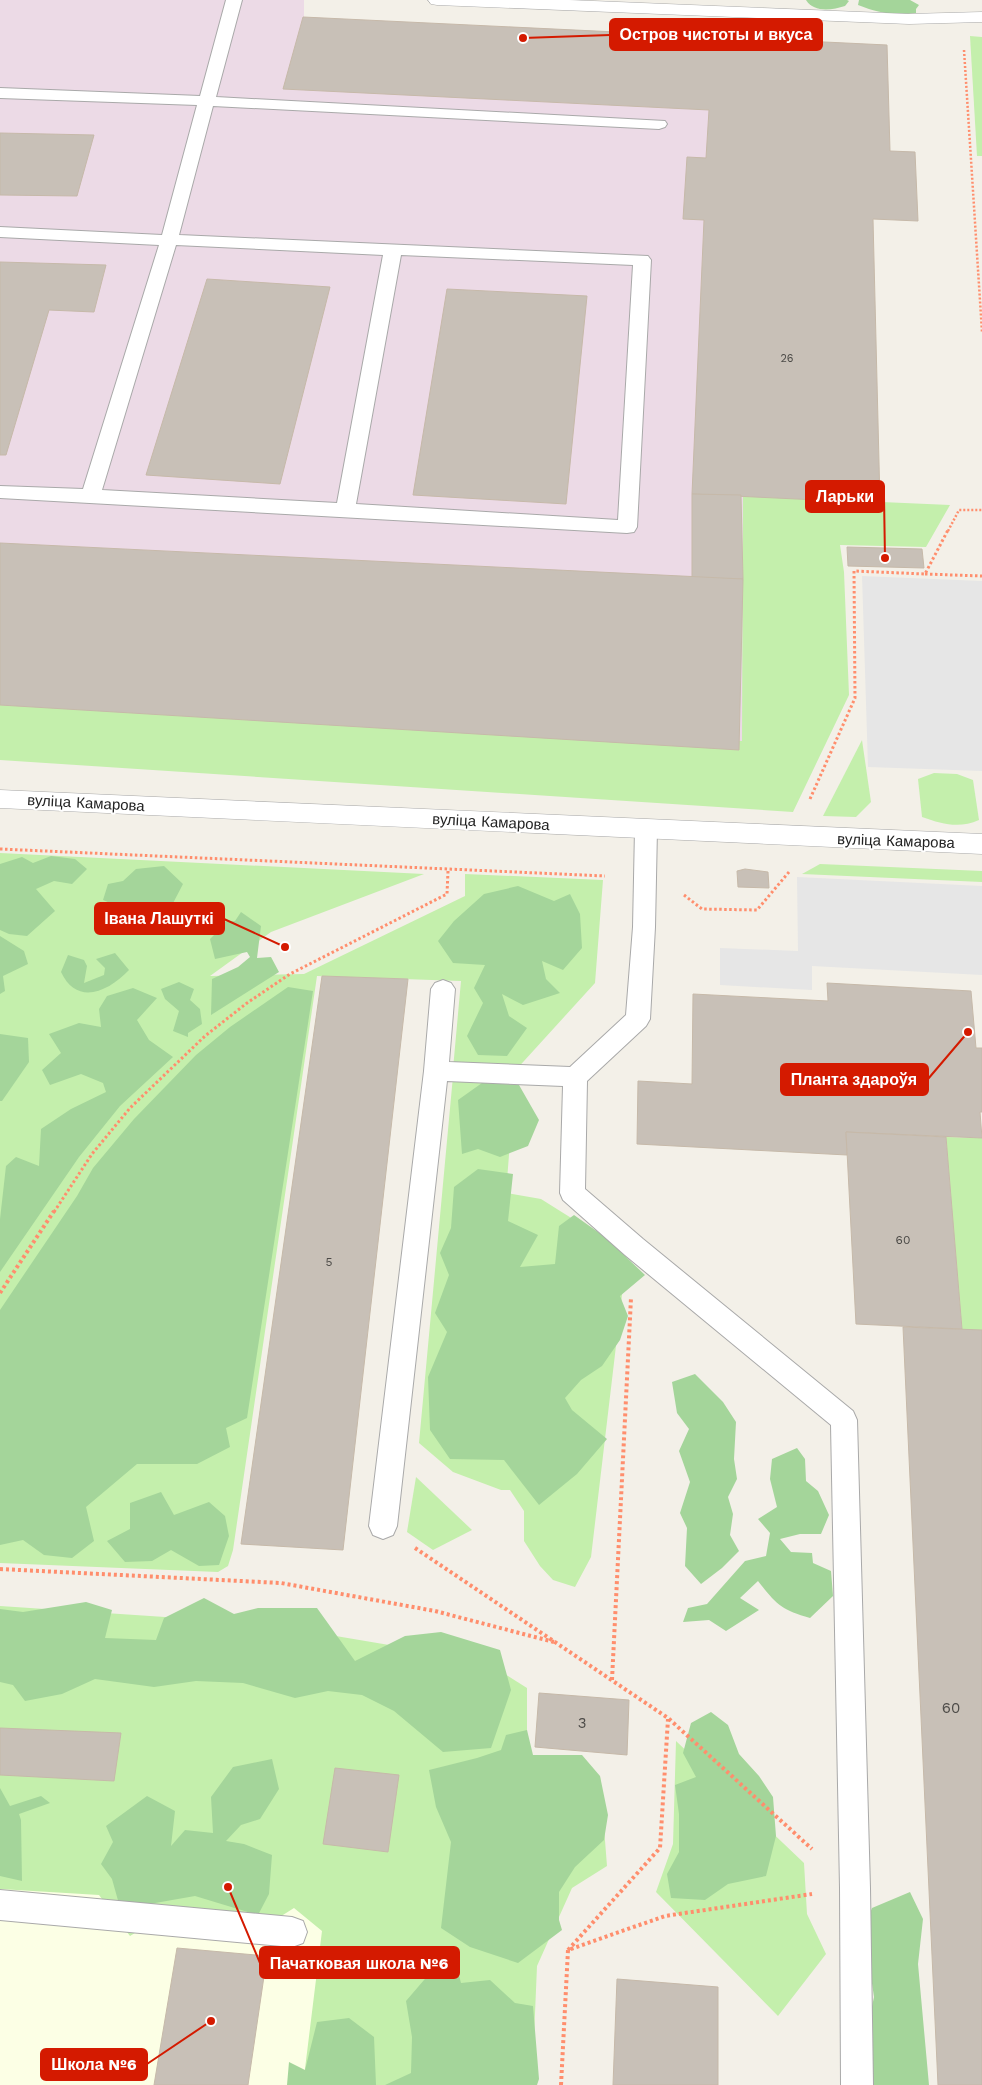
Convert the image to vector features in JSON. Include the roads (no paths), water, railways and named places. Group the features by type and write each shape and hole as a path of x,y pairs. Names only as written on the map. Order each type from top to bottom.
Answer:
{"street":[{"path":"437,0 909,20 982,17"},
{"name":"вуліца Камарова","path":"0,799 982,844"}],"lane":[{"path":"91,496 169,240 234,0"},
{"path":"0,94 207,100 659,124"},
{"path":"0,232 642,260 628,527 0,492"},
{"path":"345,510 393,250"},
{"path":"436,1071 575,1077 638,1019 644,928 646,830"},
{"path":"383,1526 444,989"},
{"path":"575,1077 572,1192 634,1247 844,1420 855,1888 857,2085"},
{"path":"0,1905 292,1932"}],"place":[{"name":"Остров чистоты и вкуса","path":"523,38"},
{"name":"Ларьки","path":"885,558"},
{"name":"Івана Лашуткі","path":"285,947"},
{"name":"Планта здароўя","path":"968,1032"},
{"name":"Пачатковая школа №6","path":"228,1887"},
{"name":"Школа №6","path":"211,2021"}]}
